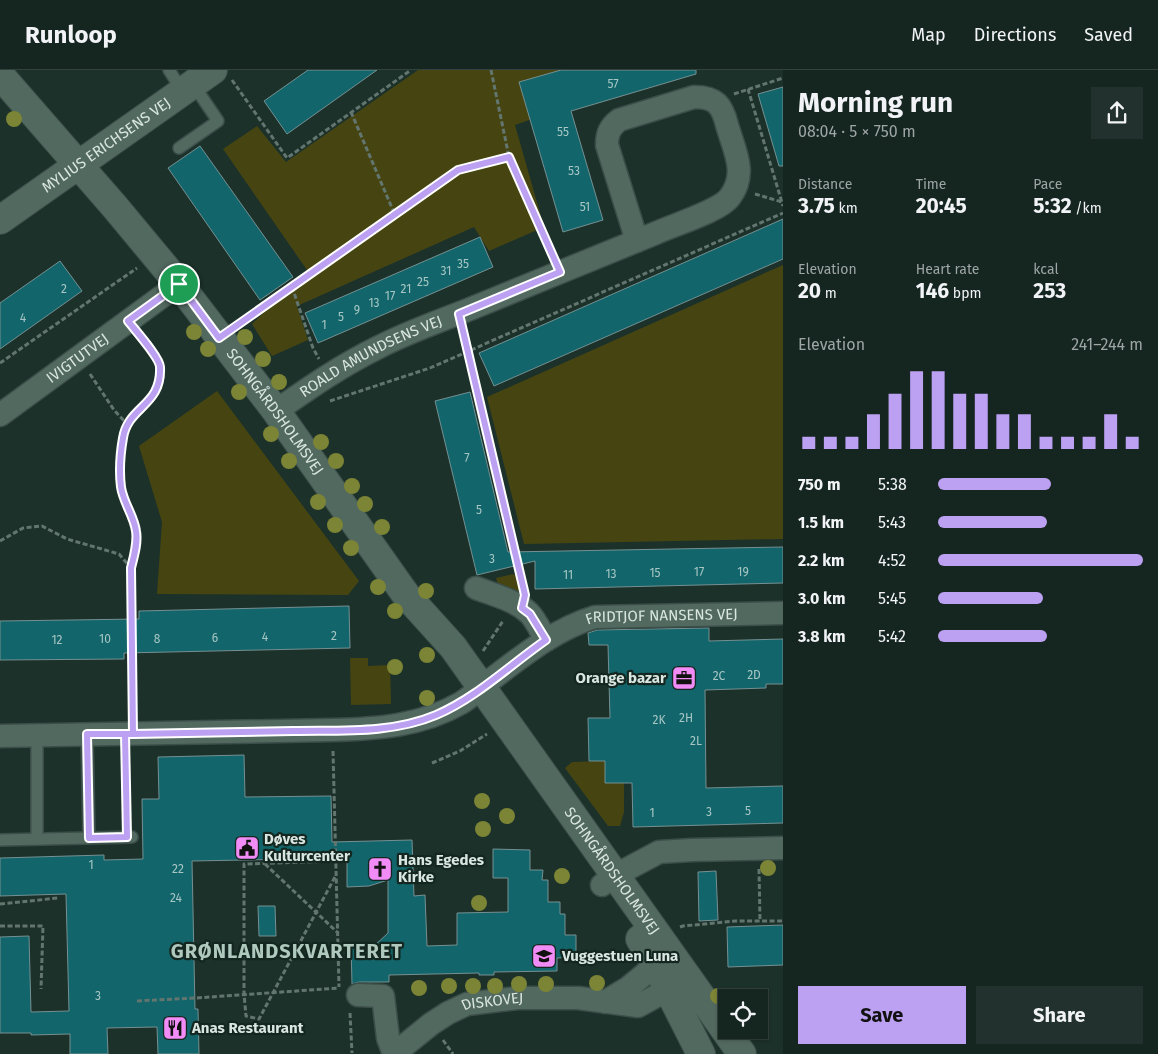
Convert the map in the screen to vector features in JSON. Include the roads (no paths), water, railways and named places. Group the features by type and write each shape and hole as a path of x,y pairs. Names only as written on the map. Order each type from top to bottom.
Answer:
{"street":[{"name":"SOHNGÅRDSHOLMSVEJ","path":"0,75 179,284 276,411 406,595 453,647 493,730 608,881"},
{"name":"MYLIUS ERICHSENS VEJ","path":"0,220 198,79"},
{"name":"ROALD AMUNDSENS VEJ","path":"276,411 329,375 380,346 636,241 717,207 729,199 736,189 740,176 740,165 724,113 714,100 705,97 694,97 619,120 611,126 607,135 607,145 636,241"},
{"name":"IVIGTUTVEJ","path":"0,415 179,284"},
{"path":"476,588 519,606 530,614 546,640"},
{"name":"FRIDTJOF NANSENS VEJ","path":"0,736 375,729 411,724 462,703 546,640 579,622 595,617 783,614"},
{"name":"SOHNGÅRDSHOLMSVEJ","path":"475,692 667,966 742,1054"},
{"path":"608,881 659,852 783,848"},
{"name":"SOHNGÅRDSHOLMSVEJ","path":"667,966 701,1054"},
{"path":"667,966 712,1054"},
{"name":"DISKOVEJ","path":"394,1054 448,1012 467,1004 517,998 578,998 638,1006 667,966"},
{"path":"348,992 383,996 388,1038 394,1054"}],"lane":[{"path":"179,148 218,121 198,79"},
{"path":"87,734 89,838"},
{"path":"36,735 37,839"},
{"path":"0,840 129,837"}],"place":[{"name":"Orange bazar","path":"684,678"},
{"name":"Døves Kulturcenter","path":"247,848"},
{"name":"Hans Egedes Kirke","path":"380,869"},
{"name":"Vuggestuen Luna","path":"544,956"},
{"name":"Anas Restaurant","path":"175,1028"}],"district":[{"name":"GRØNLANDSKVARTERET","path":"287,951"}]}
